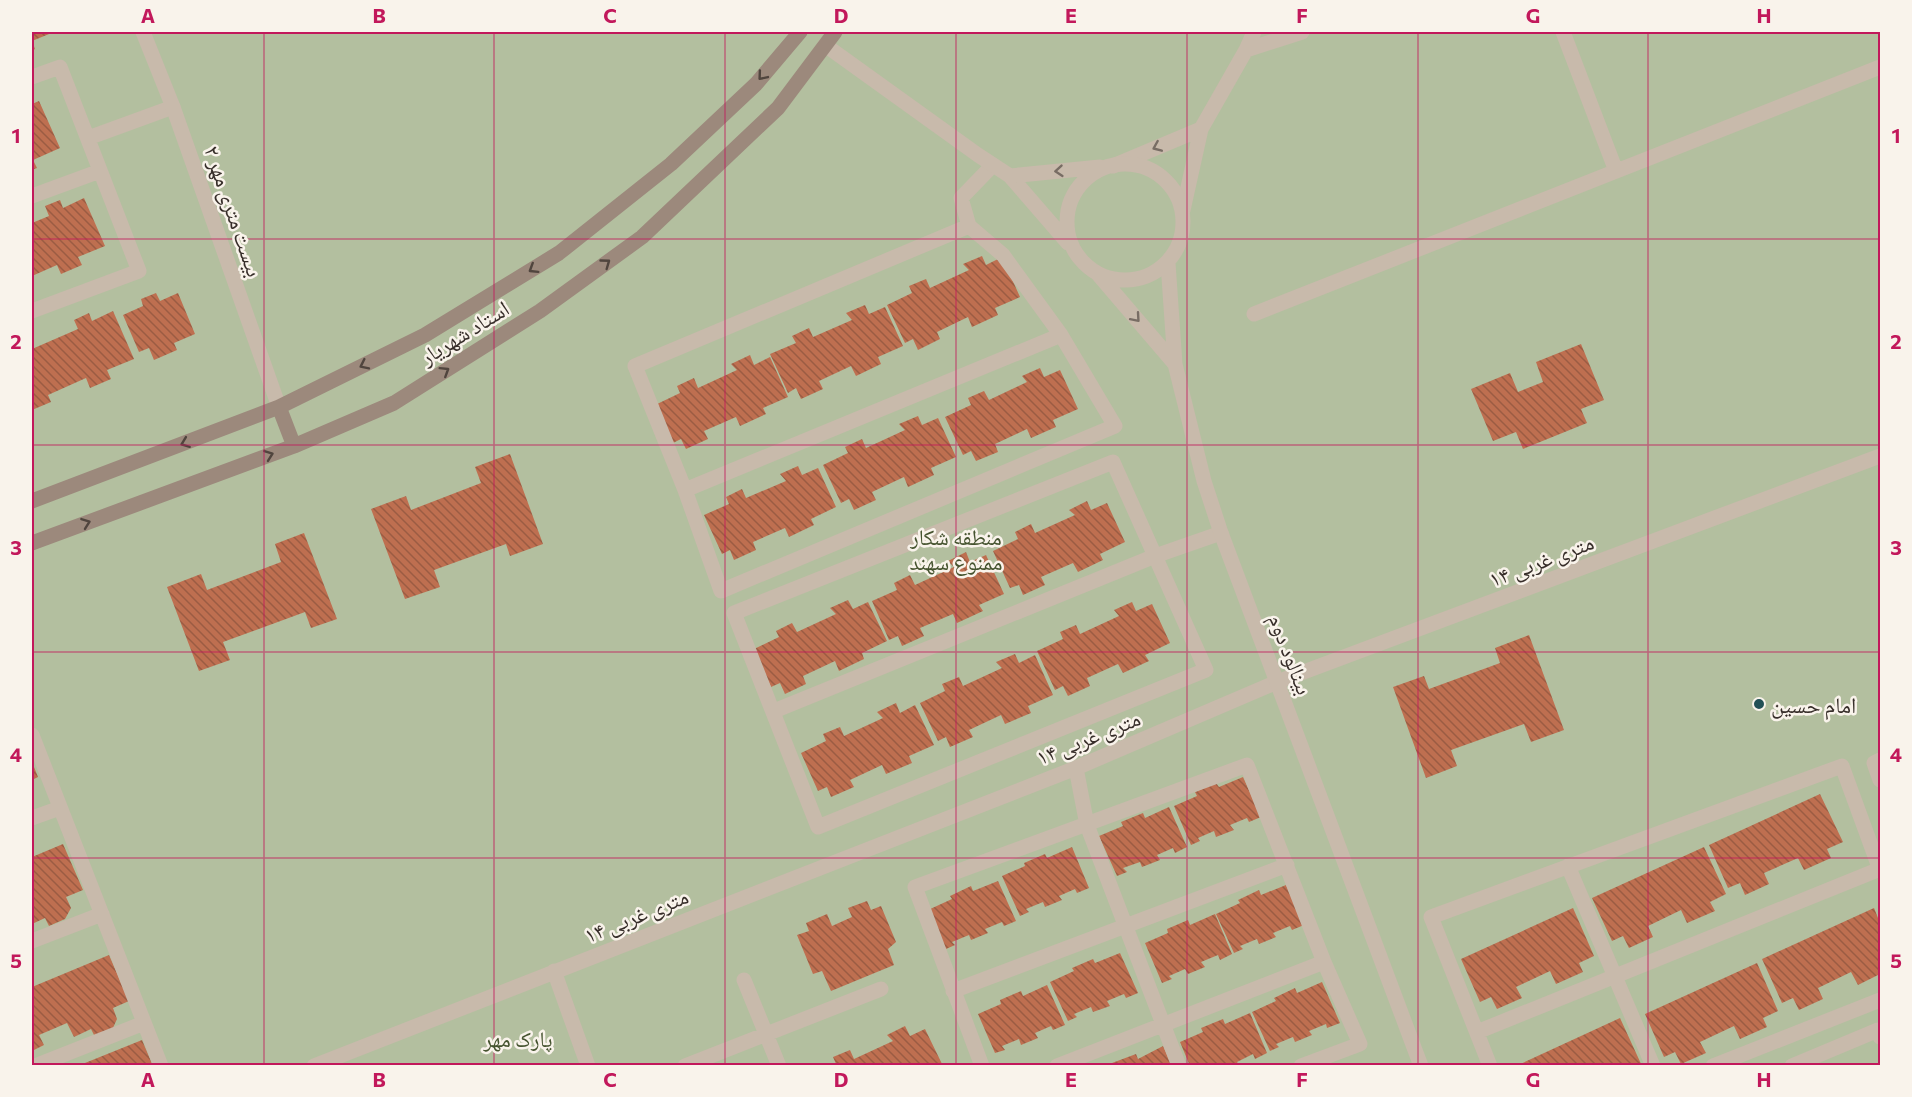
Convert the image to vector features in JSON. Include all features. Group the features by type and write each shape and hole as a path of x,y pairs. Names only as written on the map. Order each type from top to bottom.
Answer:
{"main road":[{"name":"استاد شهریار","path":"32,501 279,407 425,335 559,252 671,164 756,84 800,32"},
{"name":"استاد شهریار","path":"32,543 294,446 394,403 540,311 642,237 778,108 835,32"},
{"path":"279,407 294,446"}],"street":[{"name":"بیست متری مهر ۲","path":"142,32 173,107 279,407"},
{"path":"825,45 1010,176 1072,247 1082,263 1098,274 1116,280 1135,280 1153,275 1168,263 1179,247 1184,229 1183,210 1202,129 1254,32"},
{"path":"1246,50 1302,32"},
{"path":"1563,32 1616,171"},
{"path":"32,77 60,67 139,271 32,311"},
{"path":"1254,314 1881,67"},
{"path":"87,138 173,107"},
{"path":"1072,247 1067,228 1068,208 1076,190 1089,176 1202,129"},
{"path":"1010,176 1126,163 1146,167 1163,177 1176,192 1183,210"},
{"path":"969,226 634,366 685,490 721,591 1115,426 1061,335 1003,255 969,226 961,198 993,165"},
{"path":"32,196 100,171"},
{"path":"1168,263 1175,364"},
{"name":"بینالود دوم","path":"1098,274 1175,364 1204,481 1221,533 1421,1065"},
{"path":"685,490 1061,335"},
{"name":"۱۴ متری غربی","path":"314,1065 1076,768 1277,682 1881,456"},
{"path":"1113,462 1155,556 1206,670 819,827 734,613 1113,462"},
{"path":"774,711 1155,556 1221,533"},
{"path":"32,735 161,1065"},
{"path":"1881,760 1874,763 1881,780"},
{"path":"982,1065 915,887 1247,765 1324,962 1360,1044 1301,1065"},
{"path":"1477,1032 1880,869 1842,766 1431,916 1490,1065"},
{"path":"1076,768 1087,825 1179,1065"},
{"path":"32,818 60,808"},
{"path":"953,991 1287,865"},
{"path":"1568,866 1653,1065"},
{"path":"32,941 102,914"},
{"path":"1057,1065 1324,962"},
{"path":"554,971 588,1065"},
{"path":"744,980 779,1065"},
{"path":"685,1065 881,989"},
{"path":"1713,1065 1881,1000"},
{"path":"35,1065 144,1023"},
{"path":"1792,1065 1878,1030 1881,1037"}],"green space":[{"name":"منطقه شکار ممنوع سهند","path":"32,32 1880,32 1880,1065 32,1065"}],"building":[{"path":"32,32 54,32 32,41"},
{"path":"39,101 60,148 33,160 37,168 32,170 32,104"},
{"path":"84,198 105,246 78,257 82,265 61,274 57,265 32,276 32,223 49,216 45,206 60,200 63,208"},
{"path":"982,256 986,265 1002,257 1020,297 995,308 998,315 972,327 968,317 937,332 940,339 918,350 913,339 905,343 887,305 912,293 909,286 926,279 930,288 969,270 963,264"},
{"path":"156,293 160,301 178,293 195,334 174,343 177,350 154,360 149,348 139,352 123,315 143,306 141,299"},
{"path":"865,305 869,314 885,307 903,346 878,357 881,364 856,376 851,366 819,381 823,389 801,399 796,388 788,393 770,354 796,343 792,336 809,328 813,337 852,320 846,313"},
{"path":"113,311 134,359 107,370 111,379 90,388 86,378 48,395 51,402 32,410 32,349 78,329 74,320 89,313 92,321"},
{"path":"1581,344 1604,400 1581,409 1587,423 1523,449 1516,432 1493,441 1471,389 1510,373 1518,392 1543,382 1536,362"},
{"path":"750,355 754,365 770,357 788,397 763,408 766,414 740,426 736,417 704,431 708,439 686,449 681,439 673,443 655,405 680,393 677,386 694,378 698,388 737,370 731,364"},
{"path":"1040,368 1044,377 1060,370 1078,409 1053,420 1056,427 1031,438 1027,429 995,444 998,452 976,461 971,451 963,455 945,417 971,405 968,398 984,391 989,400 1027,382 1022,376"},
{"path":"918,416 922,425 938,418 956,457 931,468 934,475 908,487 904,477 872,492 876,500 854,510 849,499 841,503 823,465 848,453 845,447 862,439 866,448 905,430 899,424"},
{"path":"510,454 543,544 510,556 506,544 434,570 440,587 405,599 371,509 406,496 411,510 481,483 475,467"},
{"path":"798,466 802,475 818,468 836,507 811,519 814,525 789,537 785,528 753,542 756,550 734,560 730,550 722,554 704,515 729,504 726,497 742,489 746,498 786,481 780,474"},
{"path":"1087,501 1091,510 1107,503 1125,542 1100,554 1103,560 1078,572 1073,563 1041,577 1045,585 1023,595 1019,585 1010,588 993,551 1018,539 1015,532 1031,524 1035,533 1075,515 1069,510"},
{"path":"304,533 337,619 311,628 305,612 223,642 230,660 199,671 167,587 201,574 207,590 281,562 275,544"},
{"path":"966,552 970,562 986,555 1004,594 979,605 983,611 957,623 953,614 920,628 924,636 902,646 898,636 889,640 872,601 897,590 894,583 910,575 915,585 954,567 948,561"},
{"path":"848,600 853,609 868,602 887,641 862,653 864,659 839,671 835,661 803,676 806,684 785,694 780,683 771,687 754,649 779,637 776,631 792,623 797,632 836,614 830,608"},
{"path":"1132,602 1136,611 1152,604 1170,643 1145,655 1149,661 1123,673 1118,664 1087,678 1090,686 1068,696 1063,686 1055,690 1037,651 1063,639 1060,632 1076,625 1080,634 1119,616 1114,610"},
{"path":"1529,635 1564,730 1531,742 1524,724 1451,750 1457,766 1426,778 1393,687 1424,676 1429,689 1500,663 1495,648"},
{"path":"1015,654 1019,663 1035,655 1053,695 1028,706 1031,713 1005,724 1001,715 969,730 973,737 950,747 946,737 938,741 920,703 945,691 942,684 959,677 963,686 1002,668 996,662"},
{"path":"896,703 900,713 915,705 934,745 909,756 912,763 886,774 882,765 850,780 854,787 831,797 827,787 818,791 801,753 826,741 823,734 840,727 844,736 883,718 877,712"},
{"path":"32,762 38,777 32,780"},
{"path":"1243,777 1261,817 1249,822 1247,818 1230,825 1234,830 1216,837 1214,831 1198,838 1200,841 1191,845 1174,806 1197,796 1195,792 1216,783 1219,787"},
{"path":"1820,794 1843,842 1827,849 1831,858 1804,870 1798,858 1764,873 1769,884 1745,895 1740,883 1728,888 1709,845"},
{"path":"1169,807 1187,847 1175,853 1173,848 1157,855 1160,860 1142,867 1140,862 1123,868 1127,872 1117,876 1099,836 1123,826 1121,822 1143,813 1145,818"},
{"path":"63,844 83,890 66,897 71,908 65,919 49,926 45,918 32,924 32,857"},
{"path":"1072,847 1089,888 1077,893 1075,889 1059,896 1062,900 1045,907 1043,902 1026,909 1029,912 1020,916 1002,876 1045,854 1047,858"},
{"path":"1704,847 1726,894 1710,902 1715,911 1687,923 1681,910 1648,926 1653,937 1629,948 1623,936 1612,941 1592,898"},
{"path":"998,881 1016,921 1004,926 1002,922 985,929 988,933 971,940 969,935 952,942 955,945 946,949 928,910 952,899 950,896 971,886 973,891"},
{"path":"1286,885 1304,925 1292,930 1290,926 1273,933 1276,937 1259,944 1257,939 1240,946 1243,949 1234,953 1216,914 1240,903 1238,900 1259,890 1261,895"},
{"path":"867,901 871,910 881,906 896,942 888,949 894,965 831,991 822,971 813,974 797,935 809,931 806,923 827,914 832,926 852,917 848,908"},
{"path":"1573,908 1594,956 1579,963 1583,972 1556,984 1550,971 1516,987 1522,998 1497,1009 1491,997 1480,1002 1461,959"},
{"path":"1874,908 1880,923 1880,974 1858,985 1851,972 1818,988 1823,999 1799,1010 1793,998 1782,1003 1762,959"},
{"path":"1215,914 1232,954 1220,960 1218,955 1201,962 1205,967 1188,974 1185,969 1169,976 1172,979 1162,983 1145,943 1168,933 1167,929 1188,920 1190,925"},
{"path":"1120,953 1138,993 1126,998 1124,994 1107,1001 1110,1006 1093,1012 1091,1007 1074,1014 1077,1017 1068,1021 1050,982 1074,971 1072,968 1093,959 1095,963"},
{"path":"109,955 129,1001 113,1008 117,1019 112,1030 95,1037 91,1029 74,1037 67,1023 39,1035 44,1045 32,1051 32,987"},
{"path":"1757,963 1778,1011 1763,1018 1767,1027 1740,1039 1734,1026 1700,1042 1706,1053 1681,1064 1675,1052 1664,1057 1645,1014"},
{"path":"1322,982 1340,1023 1327,1028 1326,1024 1309,1031 1312,1035 1295,1042 1293,1037 1276,1044 1279,1047 1270,1051 1252,1012 1276,1001 1274,998 1295,988 1297,993"},
{"path":"1047,985 1065,1025 1053,1030 1051,1026 1035,1033 1038,1038 1021,1045 1019,1039 1002,1046 1005,1050 995,1053 978,1014 1001,1004 1000,1000 1021,991 1023,996"},
{"path":"1250,1013 1267,1053 1255,1059 1253,1054 1237,1062 1240,1066 1190,1066 1180,1042 1203,1032 1201,1028 1223,1019 1225,1024"},
{"path":"1620,1018 1642,1066 1516,1066"},
{"path":"905,1026 910,1036 925,1029 943,1066 837,1066 833,1057 850,1050 854,1059 893,1041 887,1035"},
{"path":"142,1040 153,1066 80,1066 80,1065"},
{"path":"1163,1046 1172,1066 1114,1066 1112,1063 1136,1054 1138,1059"}],"place":[{"name":"امام حسین","path":"1759,704"}],"park label":[{"name":"پارک مهر","path":"518,1038"}]}
